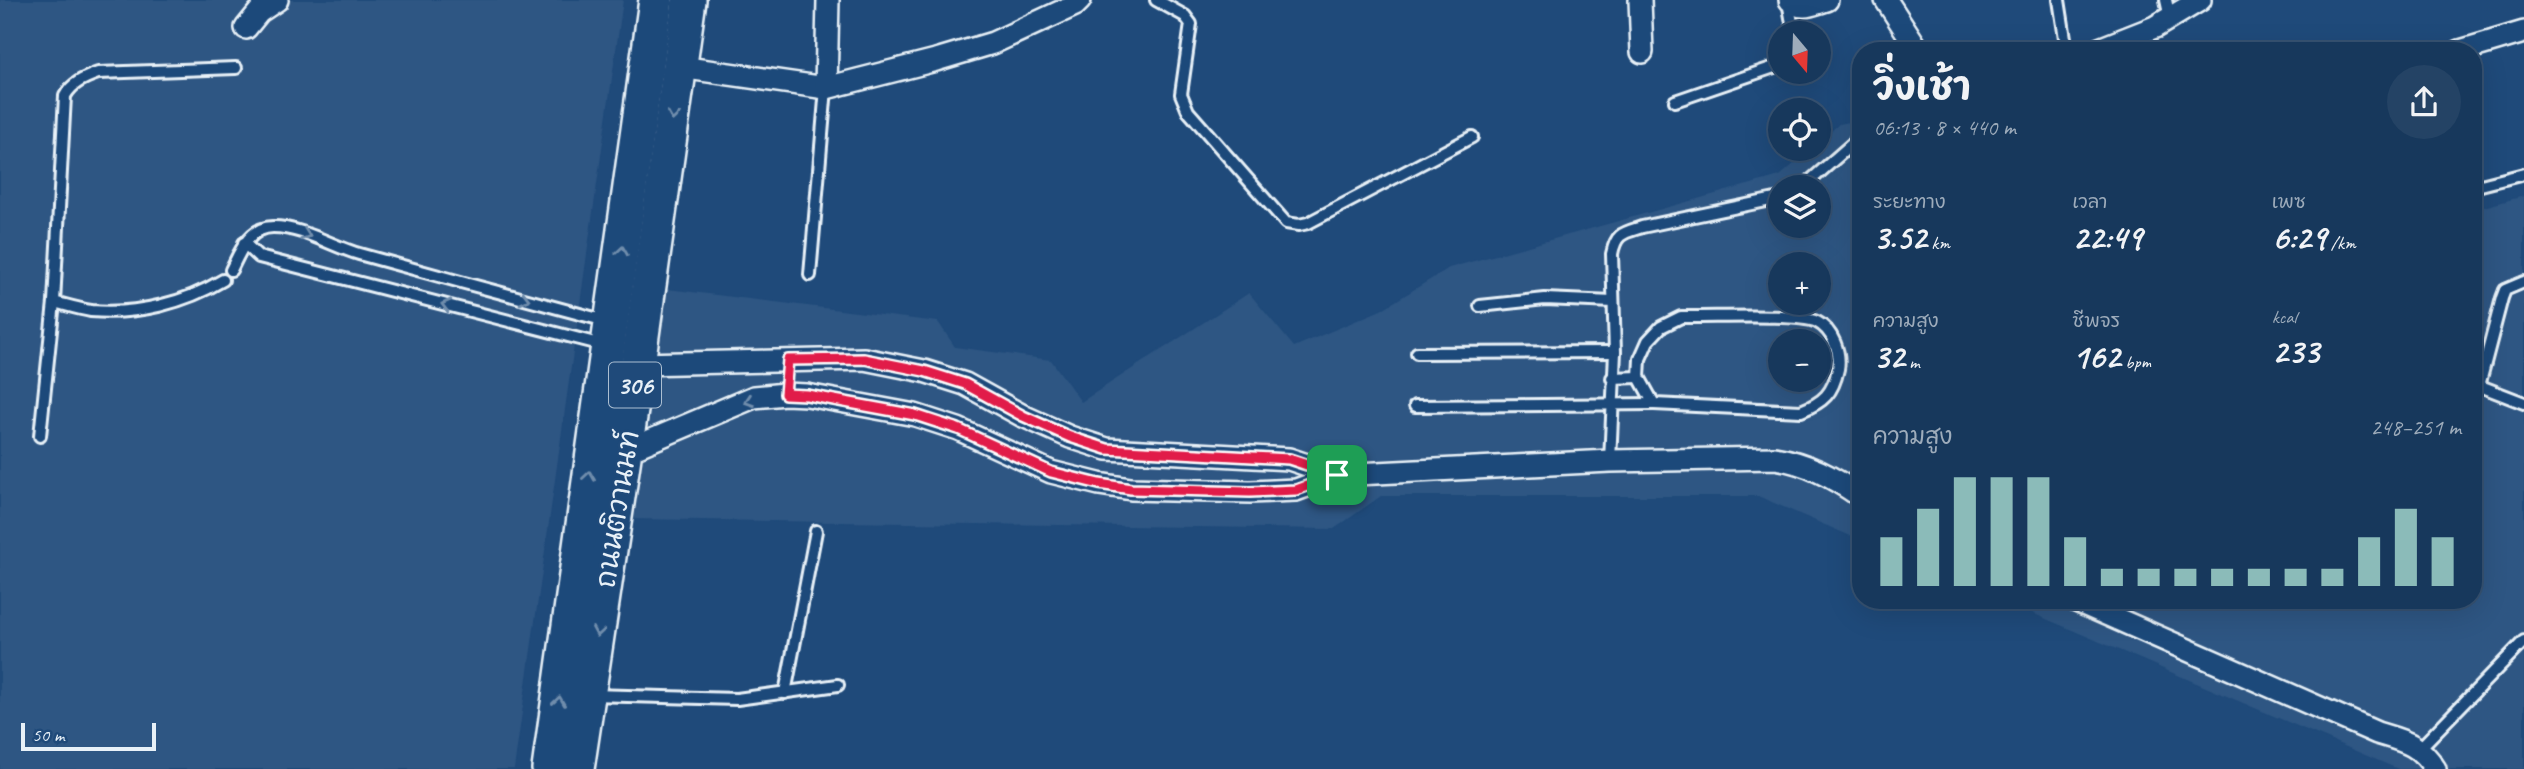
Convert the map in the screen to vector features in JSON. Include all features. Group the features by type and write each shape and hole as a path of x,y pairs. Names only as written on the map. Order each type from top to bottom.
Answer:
{"main road":[{"name":"ถนนติวานนท์","path":"550,769 656,0"},
{"name":"ถนนติวานนท์","path":"578,769 689,0"}],"street":[{"path":"246,28 259,12 277,0"},
{"path":"826,88 828,0"},
{"path":"680,67 826,88 936,61 993,43 1075,5 1080,0"},
{"path":"1640,0 1642,52"},
{"path":"1789,0 1802,7 1826,0"},
{"path":"1886,0 1913,42"},
{"path":"2117,42 2155,27 2168,9 2200,0"},
{"path":"2482,44 2524,32"},
{"path":"638,364 864,359 924,371 965,384 1023,416 1070,437 1107,449 1289,459 1337,475"},
{"path":"785,394 788,360"},
{"path":"626,451 754,397 785,394 807,395 915,415 958,429 1051,472 1131,489 1284,491 1296,490 1337,475 1611,461 1775,458 1800,462 1852,488"},
{"path":"2101,609 2378,733 2420,748 2435,769"}],"lane":[{"path":"1156,0 1185,16 1191,24 1181,94 1188,111 1286,223 1300,225 1308,222 1472,138"},
{"path":"1789,0 1792,21"},
{"path":"2059,0 2066,42"},
{"path":"40,436 54,302 65,96 84,78 98,73 236,68"},
{"path":"1675,101 1768,69"},
{"path":"810,275 826,88"},
{"path":"1817,175 1852,144"},
{"path":"2482,185 2524,174"},
{"path":"1611,461 1615,352 1612,254 1615,241 1623,233 1642,227 1768,201"},
{"path":"231,270 244,243 254,234 271,227 294,231 610,334"},
{"path":"244,243 259,257 270,260 610,334"},
{"path":"54,302 91,311 123,310 172,303 201,293 223,280"},
{"path":"2482,364 2505,290 2524,282"},
{"path":"1480,306 1545,299 1613,302"},
{"path":"1415,406 1654,404 1801,411 1820,403 1835,384 1839,361 1833,337 1817,322 1795,318 1681,317 1661,327 1648,341 1640,359 1639,377 1654,404"},
{"path":"1417,353 1615,352"},
{"path":"1612,378 1639,377"},
{"path":"2482,386 2524,403"},
{"path":"785,693 816,531"},
{"path":"2420,748 2524,641"},
{"path":"589,695 737,699 838,685"}],"shaded area":[{"path":"0,0 623,0 514,769 0,769"},
{"path":"1852,122 1852,537 1758,496 1381,496 1334,529 630,519 667,289 938,322 955,347 1051,360 1081,402 1249,293 1294,347 1381,310 1449,268 1768,179 1768,238 1831,238 1831,175 1781,175 1797,161 1831,161 1831,131 1839,124"},
{"path":"2524,196 2524,769 2398,769 2023,609 2482,609 2482,208"}],"route":[{"path":"864,359 924,371 965,384 1023,416 1070,437 1107,449 1289,459 1337,475 1296,490 1250,492 1131,489 1099,484 1051,472 958,429 915,415 807,395 785,394 788,360 864,359"}]}
